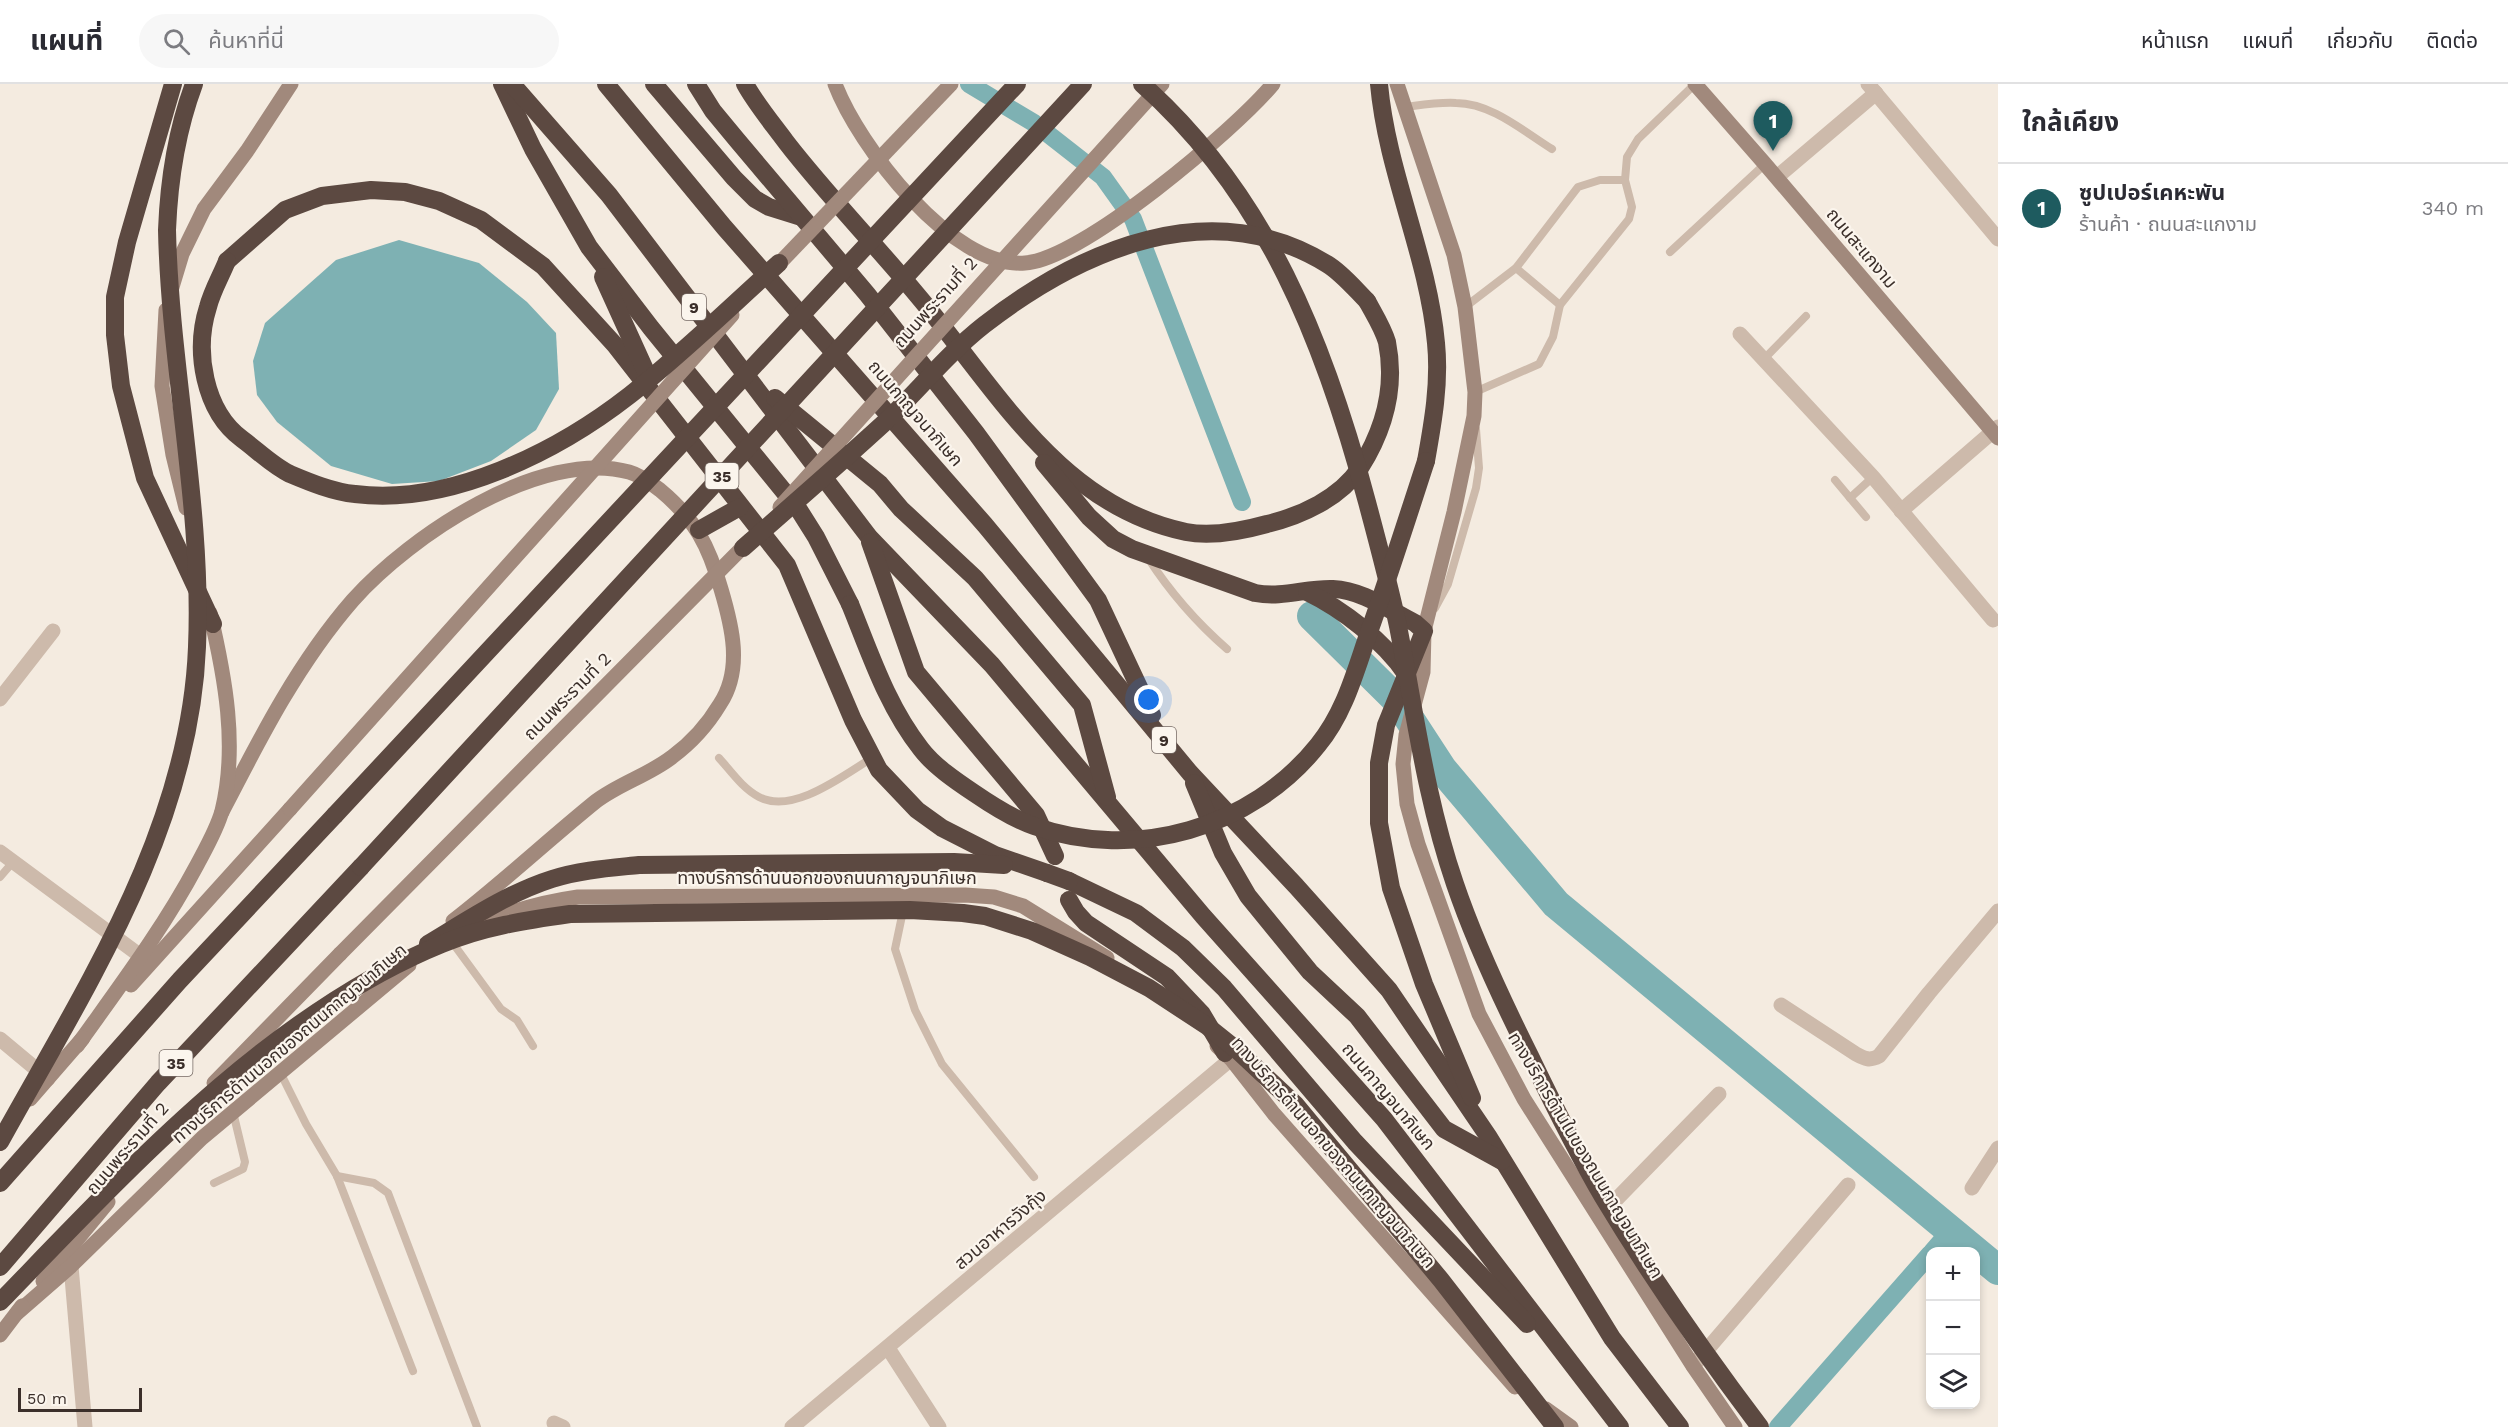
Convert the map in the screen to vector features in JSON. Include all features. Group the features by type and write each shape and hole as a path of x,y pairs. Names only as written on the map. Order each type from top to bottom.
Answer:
{"highway":[{"path":"172,84 127,242 115,297 115,335 121,386 145,478 213,624"},
{"path":"0,1142 101,957 136,887 176,779 191,711 197,647 196,578 167,230 169,187 176,142 194,84"},
{"path":"502,84 533,149 589,247 661,403"},
{"name":"ถนนกาญจนาภิเษก","path":"512,84 609,195 869,537 992,665 1203,916 1384,1119 1620,1427"},
{"name":"ถนนกาญจนาภิเษก","path":"606,84 724,227 977,516 1190,772 1389,990 1488,1136 1611,1338 1680,1427"},
{"path":"654,84 734,178 755,199 769,207 801,217"},
{"path":"696,84 713,111 867,294 976,434 1098,600 1163,738"},
{"path":"745,84 807,169 920,297 1026,433 1042,460 1089,517 1113,538 1145,554 1255,593 1274,596 1332,589 1348,591 1362,596 1424,630 1411,676 1386,724 1379,763 1379,823 1391,888 1424,984 1488,1136"},
{"path":"0,1183 165,996 1017,84"},
{"name":"ถนนพระรามที่ 2","path":"0,1267 158,1083 361,867 1083,84"},
{"path":"1142,84 1194,135 1240,195 1280,262 1318,347 1357,465 1385,573 1424,771 1438,826 1467,917 1495,984 1559,1116 1603,1196 1671,1302 1760,1427"},
{"path":"589,247 651,328 799,510 816,537 850,604 889,698 922,750 958,783 996,808 1035,827 1081,837 1119,840 1148,838 1201,828 1240,812 1284,782 1318,746 1343,708 1426,461 1434,418 1436,344 1422,268 1392,160 1379,84"},
{"path":"779,263 630,395 602,415 519,461 473,481 397,496 353,494 312,482 287,472 232,432 215,407 205,377 201,340 208,307 227,261 285,210 322,196 371,190 405,192 439,201 481,220 543,266 615,345 661,403 740,507 787,565 853,720 879,770 917,810 966,842 1069,881 1136,914 1183,948 1224,988 1355,1142 1599,1402"},
{"path":"743,548 884,422 983,326 1059,275 1099,255 1138,241 1186,231 1232,232 1271,238 1330,265 1367,301 1386,341 1391,382 1384,417 1372,449 1353,478 1326,501 1286,520 1237,532 1188,533 1132,516 1081,483 1026,433"},
{"path":"867,294 920,297"},
{"name":"ถนนกาญจนาภิเษก","path":"741,369 880,484 901,509 975,578 1082,705 1109,804"},
{"path":"699,530 740,507"},
{"path":"869,537 915,672 1036,815 1055,856"},
{"path":"1307,592 1343,613 1396,659 1411,676"},
{"name":"ถนนกาญจนาภิเษก","path":"1190,772 1223,853 1248,896 1310,972 1357,1016 1444,1129 1504,1162"},
{"path":"408,956 514,894 553,879 594,870 639,865 954,862 1039,871"},
{"path":"1069,900 1086,923 1167,977 1202,1014 1228,1056"},
{"path":"0,1302 172,1131 230,1078 333,1000 368,979 444,942 531,919 570,914 910,910 954,912 1008,922 1090,957 1168,1000 1237,1050 1295,1104 1441,1280 1555,1427"}],"main road":[{"path":"222,812 227,777 228,723 224,674 173,455 165,405 162,356 167,306 182,254 204,209 253,142 291,84"},
{"path":"835,84 867,143 912,200 947,232 995,260 1025,263 1056,255 1114,220 1233,125 1273,84"},
{"path":"0,1133 779,263 951,84"},
{"name":"ถนนพระรามที่ 2","path":"0,1335 104,1205 176,1124 340,954 743,548 1162,84"},
{"path":"1397,84 1451,244 1465,307 1475,392 1474,416 1454,512 1424,630"},
{"name":"ถนนสะแกงาม","path":"1695,84 1996,432"},
{"path":"76,1046 142,957 181,895 274,714 325,634 355,597 390,564 426,536 501,492 567,471 599,467 632,472 675,502 699,530 713,559 732,635 734,670 722,702 701,731 672,758 598,800 488,894 408,956 297,1058"},
{"name":"ทางบริการด้านในของถนนกาญจนาภิเษก","path":"1411,676 1403,765 1407,804 1418,844 1479,1014 1524,1099 1693,1366 1735,1427"},
{"name":"ทางบริการด้านนอกของถนนกาญจนาภิเษก","path":"17,1313 71,1266 202,1138 402,970 451,940 507,913 542,902 578,897 906,894 994,897 1023,906 1113,962 1228,1056 1274,1114 1512,1385 1571,1427"}],"street":[{"path":"1777,177 1872,88 1998,238"},
{"path":"1740,334 1873,477 1993,620"},
{"path":"1901,511 1996,432"},
{"path":"0,699 53,631"},
{"path":"0,852 142,957"},
{"path":"1781,1005 1856,1054 1873,1060 1880,1056 1998,911"},
{"path":"0,1039 48,1079"},
{"name":"สวนอาหารวังกุ้ง","path":"792,1427 888,1348 1228,1056"},
{"path":"1599,1217 1719,1094"},
{"path":"1972,1188 1998,1148"},
{"path":"1693,1366 1848,1185"},
{"path":"71,1266 85,1427"},
{"path":"888,1348 939,1427"}],"lane":[{"path":"1475,392 1539,364 1553,337 1560,305 1629,219 1632,207 1625,180 1627,157 1638,139 1695,84"},
{"path":"1404,107 1456,102 1474,105 1496,114 1552,149"},
{"path":"1670,252 1765,164"},
{"path":"1465,307 1516,268 1578,187 1600,180 1625,180"},
{"path":"1516,268 1560,305"},
{"path":"1763,360 1806,316"},
{"path":"1850,498 1873,477"},
{"path":"1835,480 1866,516"},
{"path":"1145,554 1175,596 1227,649"},
{"path":"719,758 742,784 759,797 776,801 793,800 815,792 872,758"},
{"path":"0,877 13,862"},
{"path":"906,894 895,949 915,1010 942,1064 1034,1177"},
{"path":"451,940 501,1009 517,1020 533,1046"},
{"path":"280,1072 306,1124 337,1176 413,1371"},
{"path":"214,1183 243,1168 246,1162 233,1112"},
{"path":"337,1176 374,1183 388,1193 477,1427"}],"water":[{"path":"399,240 479,263 527,302 556,333 559,389 536,430 491,461 439,481 392,484 331,466 277,422 257,395 253,361 265,323 336,260"}],"waterway":[{"path":"969,84 1034,123 1103,177 1133,219 1242,502"},
{"path":"1312,616 1397,700 1442,769 1556,904 1998,1270"},
{"path":"1936,1247 1951,1230"},
{"path":"1778,1427 1926,1259"}],"place":[{"name":"ซูปเปอร์เคหะพัน","path":"1773,151"}]}
